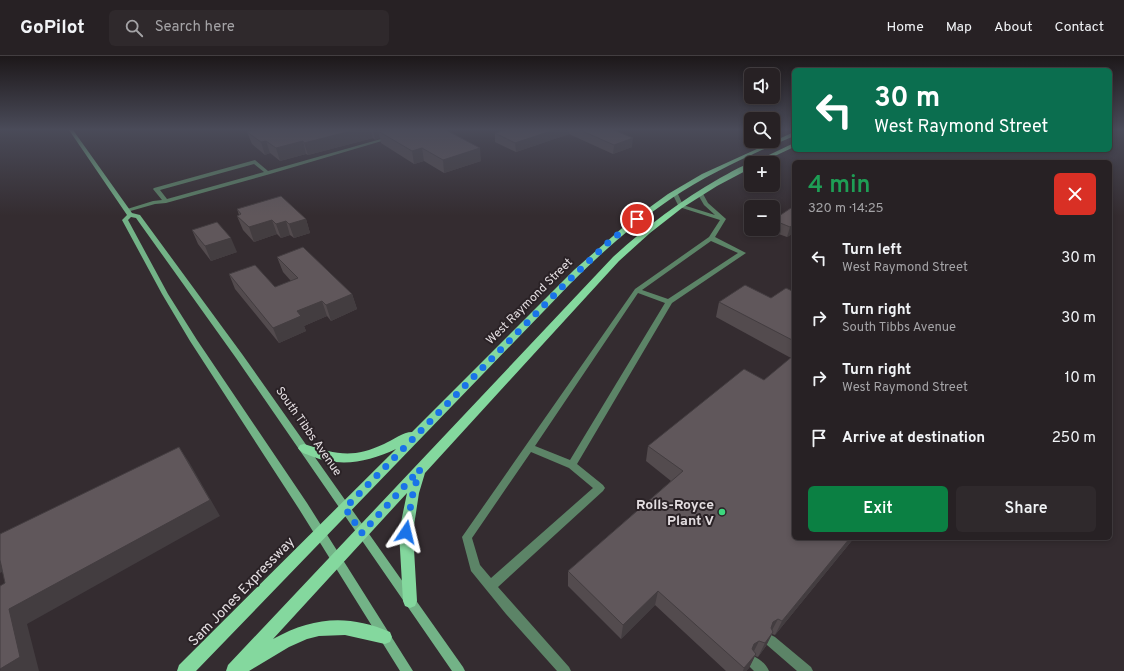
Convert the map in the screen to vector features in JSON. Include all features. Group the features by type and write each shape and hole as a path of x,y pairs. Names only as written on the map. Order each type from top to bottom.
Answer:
{"main road":[{"name":"South Tibbs Avenue","path":"91,159 128,213 138,216 187,283 459,671"},
{"name":"West Raymond Street","path":"320,533 590,259 628,226 675,193 712,172 741,159"},
{"path":"234,671 616,259 651,228 681,206 700,193 744,169"},
{"path":"128,213 125,220 165,294 194,341 337,559 407,671"},
{"path":"304,448 319,455 335,459 354,459 369,456 420,432"},
{"path":"410,601 406,532 413,493 420,469"},
{"name":"Sam Jones Expressway","path":"185,671 320,533"},
{"path":"234,671 298,636 315,630 330,627 349,628 385,637"}],"lane":[{"path":"128,213 158,206 164,202 318,159"},
{"path":"164,202 156,189 255,162 268,173"},
{"path":"675,193 681,206 723,219"},
{"path":"700,193 706,204 723,219"},
{"path":"565,671 510,610 475,567 467,537 637,290 711,238 723,219"},
{"path":"572,465 669,302 743,253 711,238"},
{"path":"637,290 669,302"},
{"path":"490,586 600,488 572,465 529,447"},
{"path":"771,641 807,671"},
{"path":"754,662 763,671"}],"building":[{"path":"281,196 306,219 289,224 286,221 276,224 272,220 249,227 237,216 241,214 237,209"},
{"path":"792,207 792,226 790,227 780,223 780,215"},
{"path":"217,222 231,238 205,246 192,230"},
{"path":"303,247 352,294 326,305 322,301 297,311 301,316 273,328 229,274 255,265 275,287 298,278 277,257"},
{"path":"745,285 771,298 786,288 792,291 792,340 719,302"},
{"name":"Rolls-Royce Plant V","path":"792,357 792,540 848,540 782,621 778,619 773,622 771,628 773,632 765,643 759,641 754,644 752,649 756,654 744,668 658,591 623,625 568,571 683,471 648,446 744,369 764,380"},
{"path":"179,447 210,500 9,609 20,657 0,669 0,586 5,583 0,560 0,534"}],"place":[{"name":"Rolls-Royce Plant V","path":"722,512"}],"route":[{"path":"406,532 413,493 420,469 362,533 345,508 590,259 637,219"}]}
